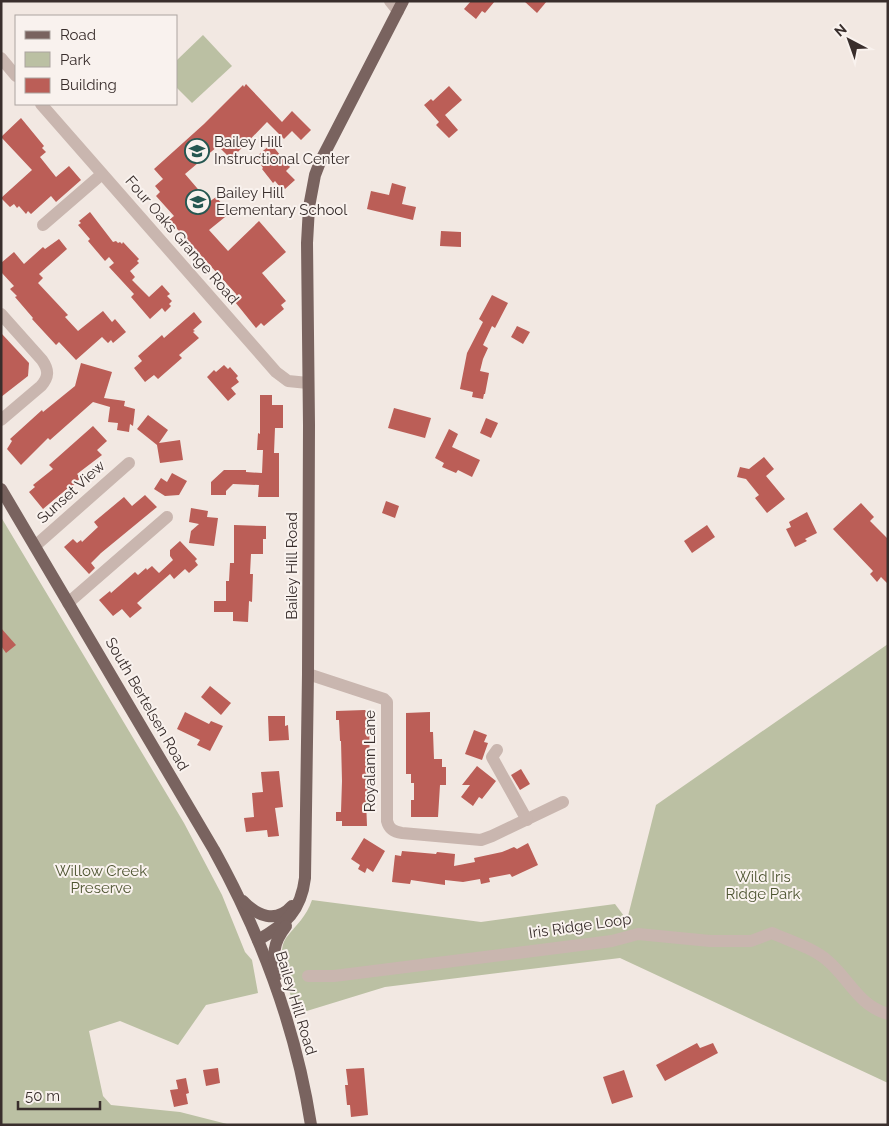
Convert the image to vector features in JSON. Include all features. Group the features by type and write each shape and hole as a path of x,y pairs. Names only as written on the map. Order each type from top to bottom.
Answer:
{"main road":[{"name":"Bailey Hill Road","path":"311,1125 304,1086 281,1002 258,940 280,926 295,911 303,892 306,858 308,674 307,243 311,191 315,175 397,4"},
{"name":"South Bertelsen Road","path":"1,489 214,850 258,940"},
{"path":"238,896 260,915 272,917 289,910 303,892"},
{"path":"281,1002 274,947 278,937 291,920 295,911"}],"street":[{"path":"1,58 15,75"},
{"name":"Four Oaks Grange Road","path":"42,105 276,372 288,381 308,383"},
{"path":"43,225 102,174"},
{"path":"1,314 47,366 48,373 46,380 41,386 1,420"},
{"name":"Sunset View","path":"35,546 129,463"},
{"path":"68,602 167,517"},
{"name":"Royalann Lane","path":"308,674 386,700 387,821 390,832 481,840 563,802"},
{"path":"497,750 492,757 527,820"},
{"name":"Iris Ridge Loop","path":"308,976 334,976 612,940 635,934 720,942 751,941 772,934 826,959 865,1003 877,1011 888,1014"}],"green space":[{"path":"203,35 232,66 192,103 178,89 178,59"},
{"name":"Willow Creek Preserve","path":"1,517 184,823 222,895 245,952 252,960 258,993 206,1005 178,1045 120,1021 89,1031 103,1096 111,1105 180,1112 231,1125 1,1125"},
{"name":"Wild Iris Ridge Park","path":"888,644 888,1083 620,958 385,987 297,1014 285,975 282,954 283,945 286,938 304,916 312,900 481,922 615,904 627,920 656,805"}],"building":[{"path":"471,1 495,1 485,13 482,11 476,19 464,9"},
{"path":"524,1 547,1 537,13"},
{"path":"246,84 282,122 292,111 311,130 301,140 292,131 284,139 267,122 234,156 230,158 218,146 185,174 209,202 216,197 230,213 209,230 228,251 259,221 286,252 262,273 286,301 281,305 284,309 264,326 261,323 256,328 231,297 236,294 169,220 174,216 156,196 160,192 155,186 163,179 154,169"},
{"path":"449,86 462,100 445,115 458,130 449,138 436,125 439,122 424,105 431,99 433,101"},
{"path":"21,118 44,146 42,148 46,152 40,157 56,177 69,166 81,180 56,202 51,196 31,214 28,211 26,214 19,206 17,208 14,204 10,207 1,198 32,170 1,137"},
{"path":"271,144 290,167 286,171 295,180 285,189 282,185 280,187 275,181 273,183 262,169 256,157"},
{"path":"392,183 406,187 402,204 416,207 413,220 367,209 371,191 389,195"},
{"path":"90,212 113,242 116,241 122,244 123,242 139,259 137,261 139,263 130,271 135,277 132,280 149,297 162,285 170,294 167,296 172,301 169,304 171,306 165,312 162,308 150,319 131,297 134,294 109,267 114,263 109,257 105,261 88,241 90,239 78,225 81,223 79,221"},
{"path":"441,231 461,232 461,247 440,246"},
{"path":"59,239 67,249 39,274 43,278 38,283 68,315 65,317 78,331 103,311 112,322 115,319 126,332 113,343 111,340 108,343 102,337 76,360 59,342 56,345 32,319 15,297 17,296 10,289 14,286 1,272 1,263 14,252 24,264 43,247 45,249"},
{"path":"492,295 508,303 495,328 492,326 483,345 488,348 480,371 489,373 483,399 472,397 473,392 460,389 467,353 483,322 479,319"},
{"path":"194,312 202,322 193,330 199,338 179,355 182,358 158,379 154,375 145,382 134,368 142,361 138,356 162,335 164,338"},
{"path":"517,326 530,332 523,344 511,337"},
{"path":"1,333 29,363 28,376 1,397"},
{"path":"81,363 112,372 104,398 125,401 124,406 135,409 133,426 130,424 129,432 117,430 118,423 108,422 110,407 93,402 50,440 48,438 21,465 7,449 12,441 10,439 42,410 43,412 75,386"},
{"path":"224,365 228,369 230,367 238,376 236,378 239,382 231,388 236,394 228,401 207,377 214,370 216,372"},
{"path":"260,395 272,395 272,405 283,405 283,428 275,428 274,453 279,453 279,497 258,497 259,485 233,484 226,491 226,495 211,495 211,482 224,470 246,470 246,472 262,473 263,450 257,450 258,433 260,434"},
{"path":"394,408 431,418 425,438 388,428"},
{"path":"148,415 168,430 159,443 180,440 183,460 160,463 157,445 137,429"},
{"path":"486,418 498,423 491,438 480,433"},
{"path":"93,426 107,441 97,450 102,455 77,474 81,478 76,483 43,509 29,492 35,487 33,485 53,469 49,465"},
{"path":"449,429 458,434 452,447 480,460 472,477 458,470 456,473 442,467 444,463 435,458"},
{"path":"764,457 774,469 766,476 785,499 767,513 755,498 759,495 746,479 737,477 740,467 749,469"},
{"path":"172,473 187,481 179,495 165,496 154,489 161,478 167,482"},
{"path":"145,495 157,507 101,553 91,563 95,568 89,574 64,547 73,539 77,543 81,540 82,542 98,527 94,522 124,497 132,506"},
{"path":"386,501 399,506 395,518 382,513"},
{"path":"861,503 874,517 870,521 888,539 888,584 881,577 877,582 870,574 873,571 833,529"},
{"path":"191,508 208,511 207,517 218,518 214,546 189,543 191,531 199,524 189,522"},
{"path":"807,512 817,533 795,547 786,529 791,527 789,522"},
{"path":"234,525 266,526 266,539 263,539 263,554 251,554 250,574 253,574 252,602 249,601 248,622 233,621 233,612 214,612 214,601 226,601 226,581 229,581 230,563 234,563"},
{"path":"707,525 715,537 692,553 684,541"},
{"path":"180,541 197,559 195,561 198,565 189,573 185,569 174,579 170,574 137,603 142,608 130,618 122,609 113,616 99,600 110,591 111,593 135,572 138,575 146,568 147,570 152,566 159,573 173,560 170,556 170,550"},
{"path":"1,628 16,645 6,653 1,646"},
{"path":"210,686 231,703 221,715 201,697"},
{"path":"365,710 369,715 370,775 368,800 366,800 367,826 342,826 342,821 336,821 336,812 341,812 342,781 341,741 336,711"},
{"path":"185,712 209,724 211,721 223,726 210,751 197,745 200,740 177,729"},
{"path":"430,712 430,732 433,732 434,759 442,759 442,767 446,767 446,785 440,785 438,817 411,817 414,783 411,783 411,774 406,774 406,713"},
{"path":"268,716 285,716 285,726 288,725 289,740 269,741"},
{"path":"474,730 487,735 484,742 488,743 482,760 465,754"},
{"path":"477,766 496,781 482,799 479,797 473,806 461,797 470,785 462,785"},
{"path":"521,769 530,784 520,790 511,775"},
{"path":"279,771 283,807 275,808 279,836 268,837 267,830 246,832 244,818 254,817 252,793 263,792 261,772"},
{"path":"364,838 385,851 373,872 367,868 365,873 358,869 360,865 351,859"},
{"path":"528,843 538,865 512,877 510,874 489,878 490,882 481,884 480,879 463,882 445,880 445,885 411,880 410,884 392,882 395,855 401,856 402,851 455,854 454,866 475,862 474,858 502,852 514,847 517,849"},
{"path":"697,1043 700,1048 713,1043 718,1053 665,1081 656,1065"},
{"path":"218,1068 220,1083 206,1086 203,1070"},
{"path":"364,1068 368,1115 351,1117 350,1105 347,1105 345,1085 348,1085 346,1069"},
{"path":"624,1070 633,1097 612,1104 603,1077"},
{"path":"186,1078 189,1093 186,1094 188,1104 174,1107 170,1090 178,1089 176,1080"}],"place":[{"name":"Bailey Hill Instructional Center","path":"197,151"},
{"name":"Bailey Hill Elementary School","path":"198,202"}]}
